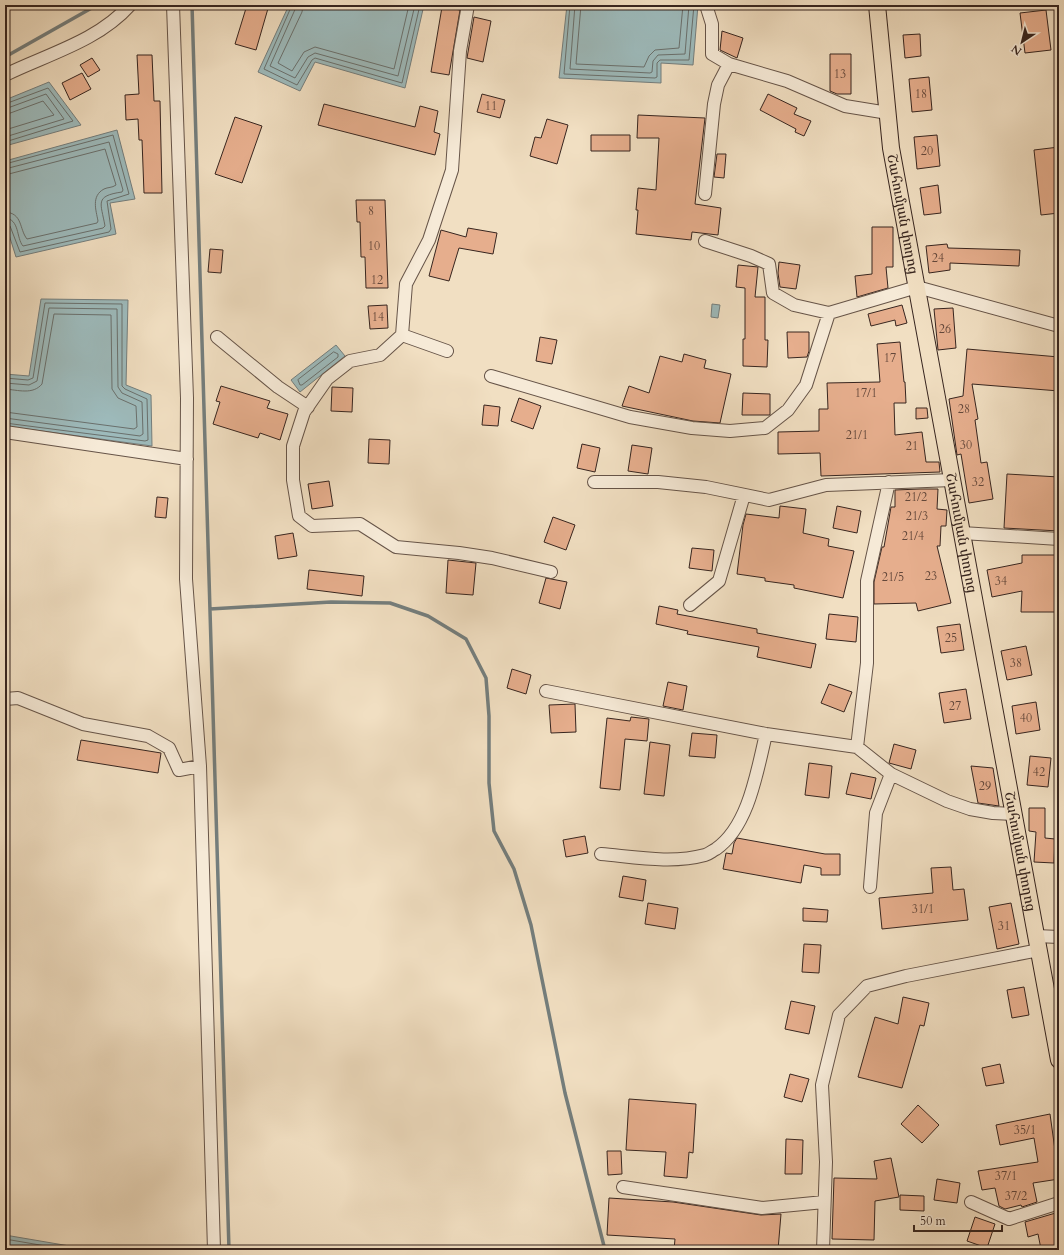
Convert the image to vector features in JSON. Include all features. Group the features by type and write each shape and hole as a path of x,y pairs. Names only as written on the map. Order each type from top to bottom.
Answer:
{"main road":[{"name":"Շահումյան փողոց","path":"877,5 891,148 1059,1060"}],"street":[{"path":"5,75 94,35 122,14 130,5"},
{"path":"173,5 187,390 186,580 200,766 214,1250"},
{"path":"468,5 460,51 452,170 429,240 406,284 402,335 380,355 350,361 327,379 308,407 293,446 293,480 299,516 312,526 360,524 396,547 459,553 492,558 551,572"},
{"path":"706,5 712,24 712,54 729,64 787,81 845,106 888,113"},
{"path":"705,194 714,104 718,85 729,64"},
{"path":"705,241 751,256 769,264 773,293 794,304 829,313 917,287 1059,326"},
{"path":"492,376 630,416 692,428 730,431 765,428 788,410 806,385 829,313"},
{"path":"402,335 447,351"},
{"path":"217,337 278,387 308,407"},
{"path":"5,432 187,459"},
{"path":"594,482 665,483 706,487 769,500 826,485 952,480"},
{"path":"857,747 867,663 867,581 889,482"},
{"path":"690,605 719,581 744,495"},
{"path":"962,533 1059,539"},
{"path":"546,691 766,734 857,747 891,774 947,801 970,809 992,813 1014,814"},
{"path":"5,699 18,698 83,724 148,736 169,748 179,770 200,766"},
{"path":"602,854 665,860 707,855 726,842 741,818 754,779 766,734"},
{"path":"870,887 876,813 891,774"},
{"path":"822,1250 826,1162 822,1085 839,1015 867,986 1059,937"},
{"path":"623,1187 762,1208 824,1202"},
{"path":"971,1202 1009,1219 1059,1203"}],"water":[{"path":"289,5 424,5 405,88 315,62 300,91 258,72"},
{"path":"567,5 698,5 693,65 661,63 661,83 559,78"},
{"path":"49,82 81,125 5,146 5,100"},
{"path":"117,130 135,199 110,203 116,234 16,257 5,222 5,161"},
{"path":"41,299 128,300 126,385 151,395 152,446 5,426 5,374 29,376"},
{"path":"712,304 720,305 718,318 711,317"},
{"path":"336,345 345,356 300,392 291,380"},
{"path":"5,1235 93,1250 5,1250"}],"building":[{"path":"247,5 269,5 256,50 235,44"},
{"path":"442,7 460,10 449,75 431,72"},
{"path":"1046,10 1051,50 1025,53 1020,13"},
{"path":"474,17 491,21 483,62 467,58"},
{"path":"722,31 743,38 737,58 720,50"},
{"path":"920,34 921,56 905,58 903,35"},
{"path":"830,54 851,54 851,94 837,94 830,91"},
{"path":"137,55 152,55 154,101 160,101 162,193 144,193 142,140 139,140 138,119 126,120 125,95 139,94"},
{"path":"92,58 100,70 88,77 80,65"},
{"path":"82,73 91,89 70,100 62,83"},
{"path":"929,77 932,110 912,112 909,79"},
{"path":"482,94 505,100 500,118 477,112"},
{"path":"768,94 797,108 794,114 811,121 804,136 795,132 796,129 760,110"},
{"path":"324,104 415,127 420,106 438,111 434,132 440,134 435,155 318,125"},
{"path":"638,115 705,118 695,204 721,208 718,235 692,232 691,240 636,234 638,188 656,190 659,138 637,138"},
{"path":"235,117 262,126 242,183 215,174"},
{"path":"547,119 568,125 557,164 530,156 535,137 541,138"},
{"path":"591,135 630,135 630,151 591,151"},
{"path":"937,135 940,166 917,169 914,137"},
{"path":"1059,147 1059,174 1055,175 1059,213 1041,215 1034,150"},
{"path":"717,154 726,154 724,178 714,177"},
{"path":"938,185 941,213 924,215 920,188"},
{"path":"356,200 385,200 388,288 366,288 365,257 361,257 360,222 357,222"},
{"path":"872,227 893,227 893,267 886,267 888,288 857,297 855,276 872,274"},
{"path":"468,228 497,233 493,254 459,248 449,281 429,276 441,230 466,237"},
{"path":"947,244 948,248 1020,250 1019,266 950,263 950,270 929,273 926,246"},
{"path":"210,249 223,250 221,273 208,272"},
{"path":"779,262 800,265 796,289 780,287 778,273"},
{"path":"738,265 758,267 755,297 765,297 765,340 768,340 767,367 743,366 743,339 745,339 745,288 736,287"},
{"path":"387,305 388,328 370,329 368,306"},
{"path":"902,305 907,323 896,326 895,320 871,326 868,314"},
{"path":"953,308 956,348 938,350 934,309"},
{"path":"787,332 809,332 809,351 807,357 788,358"},
{"path":"540,337 557,340 552,364 536,361"},
{"path":"900,342 906,403 894,403 895,435 922,432 926,462 939,462 940,472 821,476 820,453 778,454 778,432 819,431 819,409 828,409 827,383 880,382 877,344"},
{"path":"967,349 1059,357 1059,391 972,384 978,419 975,420 981,463 987,462 993,499 969,503 961,454 957,455 949,399 963,396"},
{"path":"684,354 706,360 704,368 731,374 720,423 693,421 622,406 629,386 649,393 660,356 682,362"},
{"path":"221,386 270,401 267,408 288,414 280,440 260,433 258,438 213,424 220,402 216,401"},
{"path":"332,387 353,388 352,412 331,411"},
{"path":"743,393 770,394 770,415 742,415"},
{"path":"519,398 541,406 533,429 511,421"},
{"path":"484,405 500,407 498,426 482,425"},
{"path":"916,408 927,408 928,418 916,419"},
{"path":"369,439 390,440 389,464 368,463"},
{"path":"582,444 600,448 595,472 577,468"},
{"path":"632,445 652,448 648,474 628,471"},
{"path":"1007,474 1059,477 1059,531 1004,528"},
{"path":"329,481 333,506 312,509 308,484"},
{"path":"938,489 937,509 947,510 946,526 941,526 940,546 937,546 951,603 918,611 916,603 874,604 874,582 882,547 884,547 891,507 895,507 895,490"},
{"path":"157,497 168,498 166,518 155,517"},
{"path":"780,506 806,509 803,533 829,539 828,546 854,551 843,598 794,588 794,585 765,581 765,578 737,574 743,525 746,514 779,518"},
{"path":"837,506 861,511 857,533 833,528"},
{"path":"553,517 575,525 566,550 544,542"},
{"path":"293,533 297,556 278,559 275,536"},
{"path":"692,548 714,550 712,571 689,568"},
{"path":"1022,555 1059,555 1059,612 1021,612 1022,591 992,597 987,570 1022,563"},
{"path":"448,560 476,563 473,595 446,593"},
{"path":"309,570 364,576 362,596 307,589"},
{"path":"546,578 567,582 560,609 539,603"},
{"path":"659,606 678,610 677,614 757,629 757,633 816,644 811,668 757,657 759,647 687,634 688,631 656,624"},
{"path":"829,614 858,617 856,642 826,639"},
{"path":"960,624 964,650 941,653 937,627"},
{"path":"1026,646 1032,675 1007,680 1001,651"},
{"path":"512,669 531,675 526,694 507,688"},
{"path":"668,682 687,686 683,710 663,706"},
{"path":"829,684 852,692 844,712 821,703"},
{"path":"966,689 971,719 944,723 939,693"},
{"path":"1036,702 1040,730 1016,734 1012,706"},
{"path":"575,704 576,732 551,733 549,705"},
{"path":"631,717 649,719 647,741 625,739 620,790 600,788 607,718 630,721"},
{"path":"692,733 717,735 715,758 689,756"},
{"path":"81,740 161,753 158,773 77,760"},
{"path":"650,742 670,745 664,796 644,794"},
{"path":"894,744 916,750 911,769 889,763"},
{"path":"1030,756 1051,758 1048,787 1027,785"},
{"path":"809,763 832,766 829,798 805,795"},
{"path":"971,766 993,768 999,806 978,803"},
{"path":"851,773 876,778 871,799 846,794"},
{"path":"1029,808 1045,808 1045,838 1055,839 1054,863 1034,862 1036,832 1029,831"},
{"path":"585,836 588,853 566,857 563,840"},
{"path":"737,838 825,854 840,854 840,875 821,875 821,868 804,865 801,883 723,869 726,853 732,854 734,843"},
{"path":"951,867 953,890 964,889 968,920 882,929 879,898 933,893 931,868"},
{"path":"623,876 646,880 643,901 619,897"},
{"path":"648,903 678,908 675,929 645,924"},
{"path":"1011,903 1019,944 997,949 989,907"},
{"path":"803,908 828,910 827,922 803,921"},
{"path":"804,944 821,945 819,973 802,972"},
{"path":"1024,987 1029,1015 1012,1018 1007,990"},
{"path":"903,997 929,1003 924,1026 920,1025 902,1088 858,1077 875,1017 898,1024"},
{"path":"791,1001 815,1006 809,1034 785,1029"},
{"path":"1000,1064 1004,1083 986,1086 982,1068"},
{"path":"790,1074 809,1079 802,1102 784,1097"},
{"path":"629,1099 696,1104 693,1153 689,1152 687,1178 664,1176 666,1152 626,1150"},
{"path":"918,1105 939,1125 922,1143 901,1124"},
{"path":"1050,1114 1059,1179 1033,1183 1037,1202 1022,1207 1021,1205 1005,1209 999,1206 995,1188 982,1190 978,1171 1038,1162 1034,1138 1000,1145 996,1125"},
{"path":"786,1139 803,1140 802,1174 785,1174"},
{"path":"607,1151 621,1151 622,1174 608,1175"},
{"path":"891,1158 899,1197 875,1201 874,1240 832,1239 834,1178 877,1179 874,1161"},
{"path":"937,1179 960,1183 957,1203 934,1200"},
{"path":"900,1195 924,1196 924,1211 900,1210"},
{"path":"609,1198 673,1202 761,1215 781,1214 778,1250 674,1250 675,1239 607,1235"},
{"path":"1059,1212 1059,1246 1041,1249 1038,1234 1028,1237 1025,1222"},
{"path":"975,1217 995,1224 987,1248 967,1241"}],"waterway":[{"path":"5,57 97,5"},
{"path":"192,5 229,1250"},
{"path":"210,609 331,602 390,603 428,616 466,639 486,678 489,716 489,783 494,831 514,869 531,925 565,1093 605,1250"}]}
